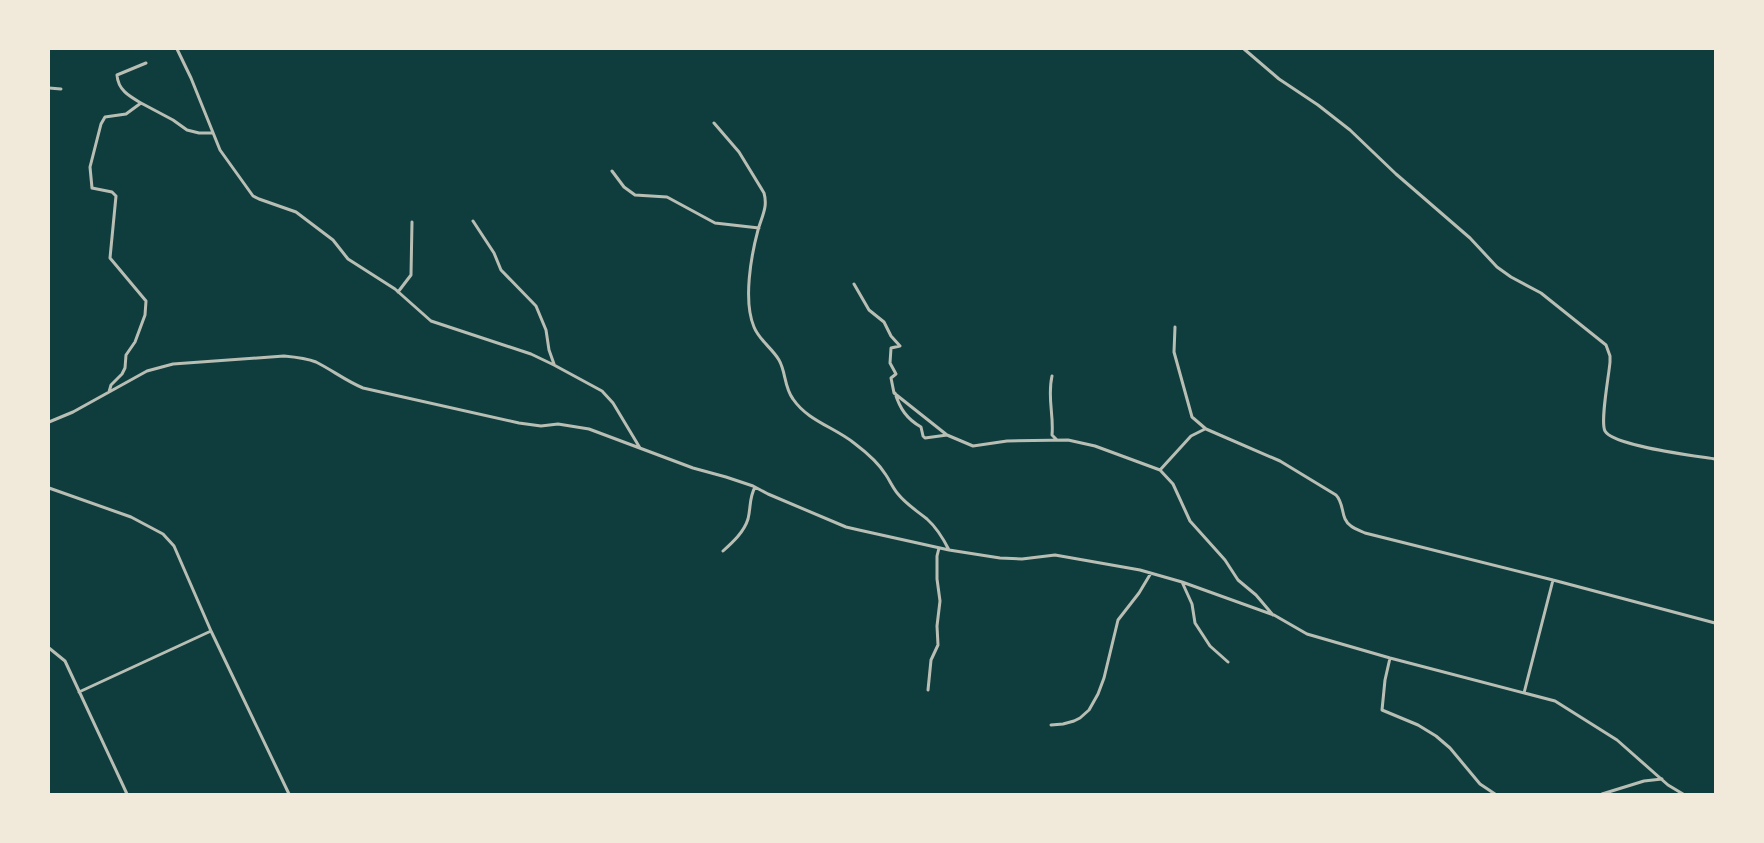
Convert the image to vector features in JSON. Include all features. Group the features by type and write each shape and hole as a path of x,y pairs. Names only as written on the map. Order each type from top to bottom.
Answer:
{"street":[{"path":"177,49 191,78 220,150 253,196 296,212 333,240 348,258 398,292 431,321 531,354 602,391 608,396 641,449"},
{"path":"1244,49 1279,79 1318,105 1350,130 1396,174 1470,238 1497,267 1541,294 1606,345 1610,356 1603,420 1604,431 1607,434 1632,444 1715,459"},
{"path":"146,63 117,76 118,84 130,97 173,120 187,130 199,133 212,133"},
{"path":"49,88 61,89"},
{"path":"109,392 111,385 122,374 125,368 126,355 136,342 146,301 110,258 116,196 112,192 92,188 90,167 101,124 105,117 126,114 140,103"},
{"path":"714,123 738,152 764,193 766,205 759,228 750,275 749,297 751,316 758,334 780,362 792,399 814,420 852,441 873,460 886,474 898,494 942,535 949,550"},
{"path":"612,172 624,187 635,195 667,196 715,223 759,228"},
{"path":"473,221 494,253 501,270 536,306 546,330 549,350 554,365"},
{"path":"398,292 411,275 412,222"},
{"path":"854,284 869,310 884,322 891,336 900,346 891,348 890,363 896,374 891,378 900,408 912,422 921,427 925,438 947,435"},
{"path":"1175,327 1174,352 1192,417 1206,428 1280,461 1336,494 1342,502 1343,514 1349,526 1365,533 1715,623"},
{"path":"49,422 73,412 148,371 173,364 294,356 316,362 349,382 363,388 519,423 541,426 558,424 589,429 623,444 692,468 756,487 846,527 939,548 1000,558 1022,560 1055,555 1151,572 1274,615 1307,634 1390,658 1555,700 1617,740 1662,779 1683,794"},
{"path":"1052,376 1050,407 1052,435 1056,440"},
{"path":"894,393 947,435 973,446 1007,441 1056,440 1094,446 1160,470 1173,484 1190,521 1225,560 1238,580 1256,595 1274,615"},
{"path":"1160,470 1191,436 1206,428"},
{"path":"723,551 736,540 747,520 750,496 756,487"},
{"path":"49,488 131,517 163,534 174,546 211,631 289,794"},
{"path":"928,690 931,660 938,645 937,626 940,601 937,579 937,556 939,548"},
{"path":"1051,725 1074,721 1089,710 1104,678 1118,620 1139,593 1151,572"},
{"path":"1524,693 1552,580"},
{"path":"1182,582 1192,604 1194,623 1210,646 1228,662"},
{"path":"79,692 211,631"},
{"path":"49,648 65,661 127,794"},
{"path":"1390,658 1385,680 1382,710 1418,725 1436,736 1450,748 1480,784 1495,794"},
{"path":"1602,794 1644,781 1662,779"}]}
